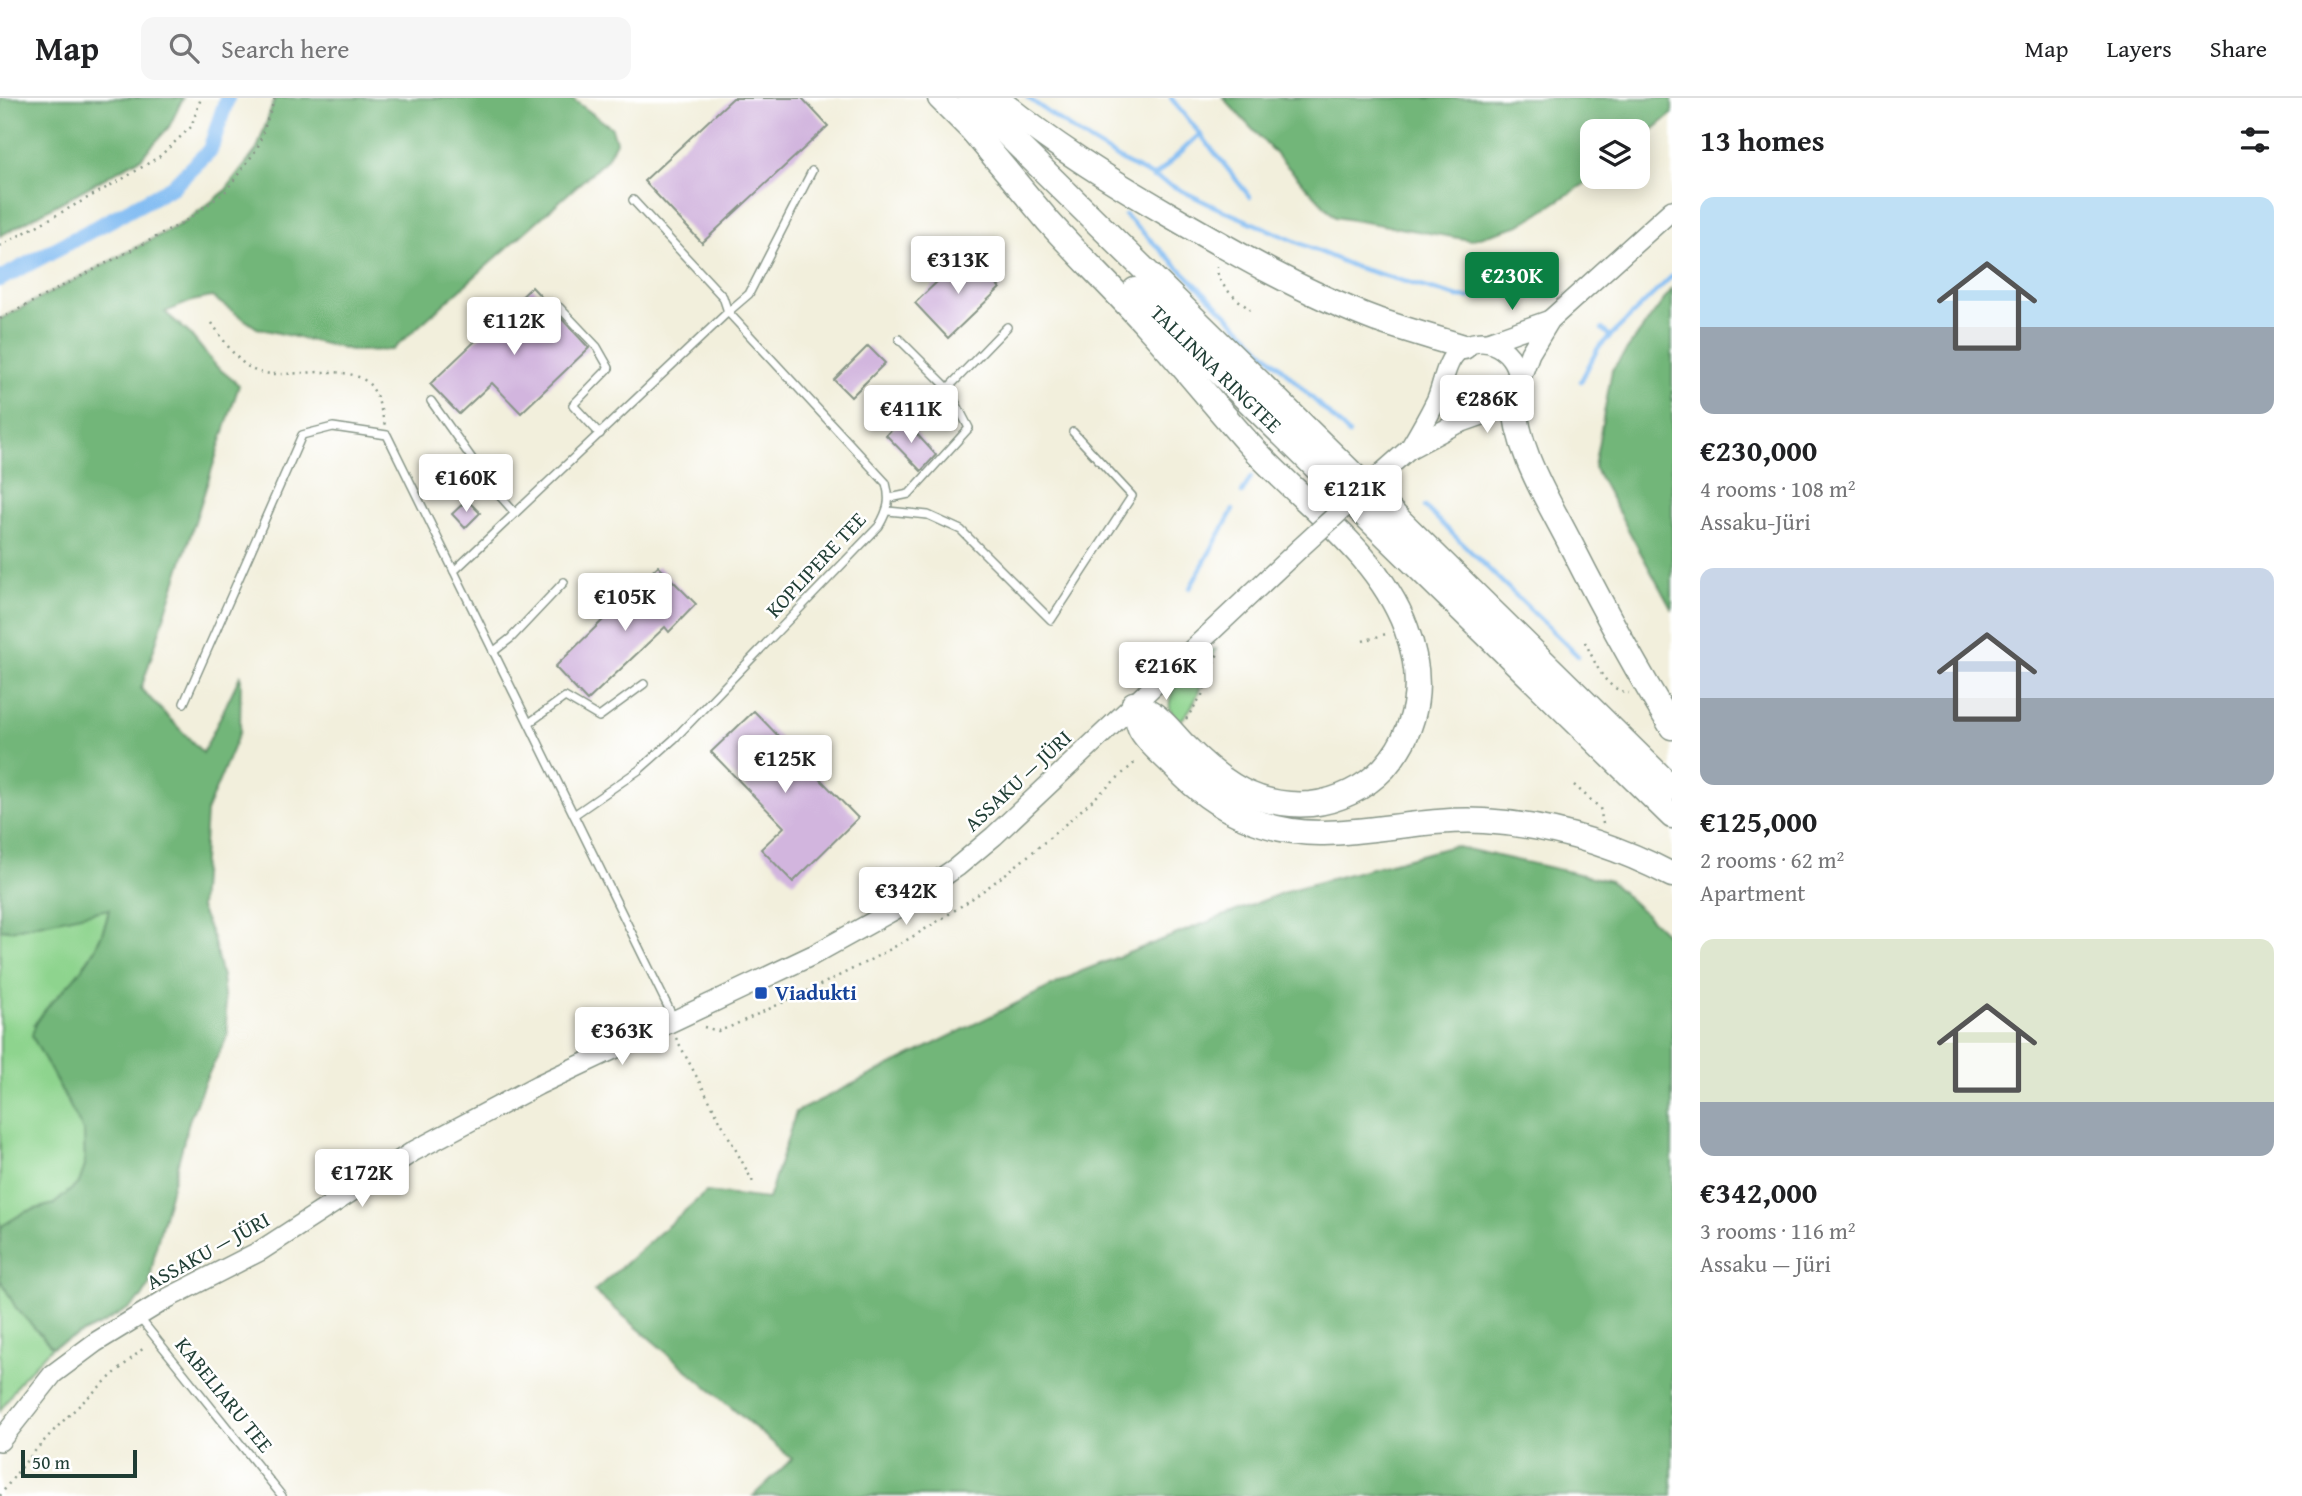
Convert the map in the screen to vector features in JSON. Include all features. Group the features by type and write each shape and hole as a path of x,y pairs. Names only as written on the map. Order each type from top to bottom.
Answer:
{"highway":[{"name":"TALLINNA RINGTEE","path":"940,98 1672,816"},
{"name":"TALLINNA RINGTEE","path":"970,98 1672,788"},
{"path":"996,98 1035,131 1076,159 1222,246 1315,293 1377,320 1476,344"},
{"path":"974,131 1049,222 1147,326 1250,445 1356,550 1384,587 1405,627 1416,664 1417,699 1399,750 1377,776 1329,802 1295,805 1264,800 1234,788 1207,767 1158,717 1134,704"},
{"path":"1516,389 1514,413 1533,472 1594,591 1672,727"},
{"path":"1134,704 1140,729 1190,783 1213,802 1267,826 1324,833 1440,821 1482,821 1543,827 1599,844 1672,875"}],"street":[{"path":"1516,389 1531,353 1550,320 1672,210"},
{"path":"1476,344 1550,320"},
{"path":"1476,344 1500,347 1511,356 1517,369 1516,389"},
{"name":"ASSAKU — JÜRI","path":"1409,449 1437,398 1455,354 1476,344"},
{"name":"ASSAKU — JÜRI","path":"0,1441 53,1374 96,1342 138,1316 260,1251 414,1151 538,1085 813,955 896,909 994,836 1409,449 1454,425 1500,411 1516,389"}],"lane":[{"path":"453,571 749,294 811,171"},
{"path":"633,200 723,298 728,313 886,483 890,498 909,494 970,428 948,388 899,340"},
{"path":"559,307 597,347 609,368 573,405 600,433"},
{"path":"948,388 1007,327"},
{"path":"431,401 492,487 515,513"},
{"path":"184,703 302,436 333,427 387,435 677,1018"},
{"path":"888,511 928,515 961,530 1051,620 1132,496 1073,432"},
{"name":"KOPLIPERE TEE","path":"574,815 639,770 674,739 879,527 888,511 890,498"},
{"path":"494,652 511,638 564,582"},
{"path":"528,723 565,697 599,717 644,684"},
{"name":"KABELIARU TEE","path":"138,1316 282,1496"}],"path":[{"path":"0,246 160,156 191,127 201,98"},
{"path":"0,319 183,223 225,192 257,149 275,98"},
{"path":"1222,246 1217,274 1226,289 1250,310"},
{"path":"212,323 238,358 252,370 270,374 339,373 369,383 377,399 387,435"},
{"path":"1363,641 1405,627"},
{"path":"1184,721 1202,695 1223,642"},
{"path":"1585,642 1609,685 1620,691 1650,691"},
{"path":"677,1018 718,1031 884,952 971,900 1128,769"},
{"path":"1574,785 1600,808 1604,823 1599,844"},
{"path":"677,1018 754,1184"},
{"path":"0,1496 32,1453 70,1412 156,1338"}],"green space":[{"path":"0,98 183,98 169,127 141,158 0,236"},
{"path":"275,98 571,98 612,128 616,142 606,160 392,350 355,351 257,328 212,297 192,301 165,312 190,334 216,366 239,385 141,689 203,753 241,674 240,731 206,812 200,908 213,938 222,977 228,1035 189,1121 156,1247 149,1285 142,1297 131,1307 52,1347 16,1308 0,1279 0,1232 2,1226 25,1212 54,1204 79,1183 85,1166 84,1132 32,1036 44,1011 78,974 93,951 105,927 109,909 10,930 0,929 0,319 183,223 224,192 257,149"},
{"path":"1223,98 1672,98 1672,114 1650,132 1650,119 1580,119 1580,187 1520,225 1470,240 1335,217"},
{"path":"1672,289 1672,610 1594,467 1612,370"},
{"path":"1217,649 1193,705 1178,723 1171,713 1172,693 1194,665 1210,650"},
{"path":"1453,846 1610,881 1672,939 1672,1496 753,1496 792,1459 594,1291 706,1192 768,1199 796,1112 1082,971 1290,890"},
{"path":"109,908 99,941 90,956 69,985 34,1024 84,1132 85,1166 79,1183 54,1204 25,1212 2,1226 0,1232 0,929 10,930"},
{"path":"0,1279 16,1308 52,1347 22,1378 0,1411"}],"building":[{"path":"733,98 802,98 828,126 702,243 644,181"},
{"path":"967,253 1000,288 948,338 915,303"},
{"path":"532,287 589,348 521,413 492,383 459,414 430,384"},
{"path":"868,346 885,363 851,397 834,380"},
{"path":"903,419 936,455 921,471 886,435"},
{"path":"467,500 480,513 465,528 452,514"},
{"path":"658,566 696,604 669,632 665,627 587,701 555,667"},
{"path":"754,711 858,818 793,882 761,849 784,827 711,752"}],"waterway":[{"path":"0,279 172,187 210,150 227,98"},
{"path":"1028,98 1126,163 1213,206 1355,267 1458,297 1494,294 1525,279 1545,265 1548,269"},
{"path":"1153,178 1200,134 1171,98"},
{"path":"1200,134 1250,197"},
{"path":"1125,215 1349,434"},
{"path":"1581,381 1598,348 1672,276"},
{"path":"1602,329 1610,336"},
{"path":"1242,493 1251,477"},
{"path":"1425,507 1578,656"},
{"path":"1190,588 1233,510"}],"place":[{"name":"Viadukti","path":"761,993"}]}
